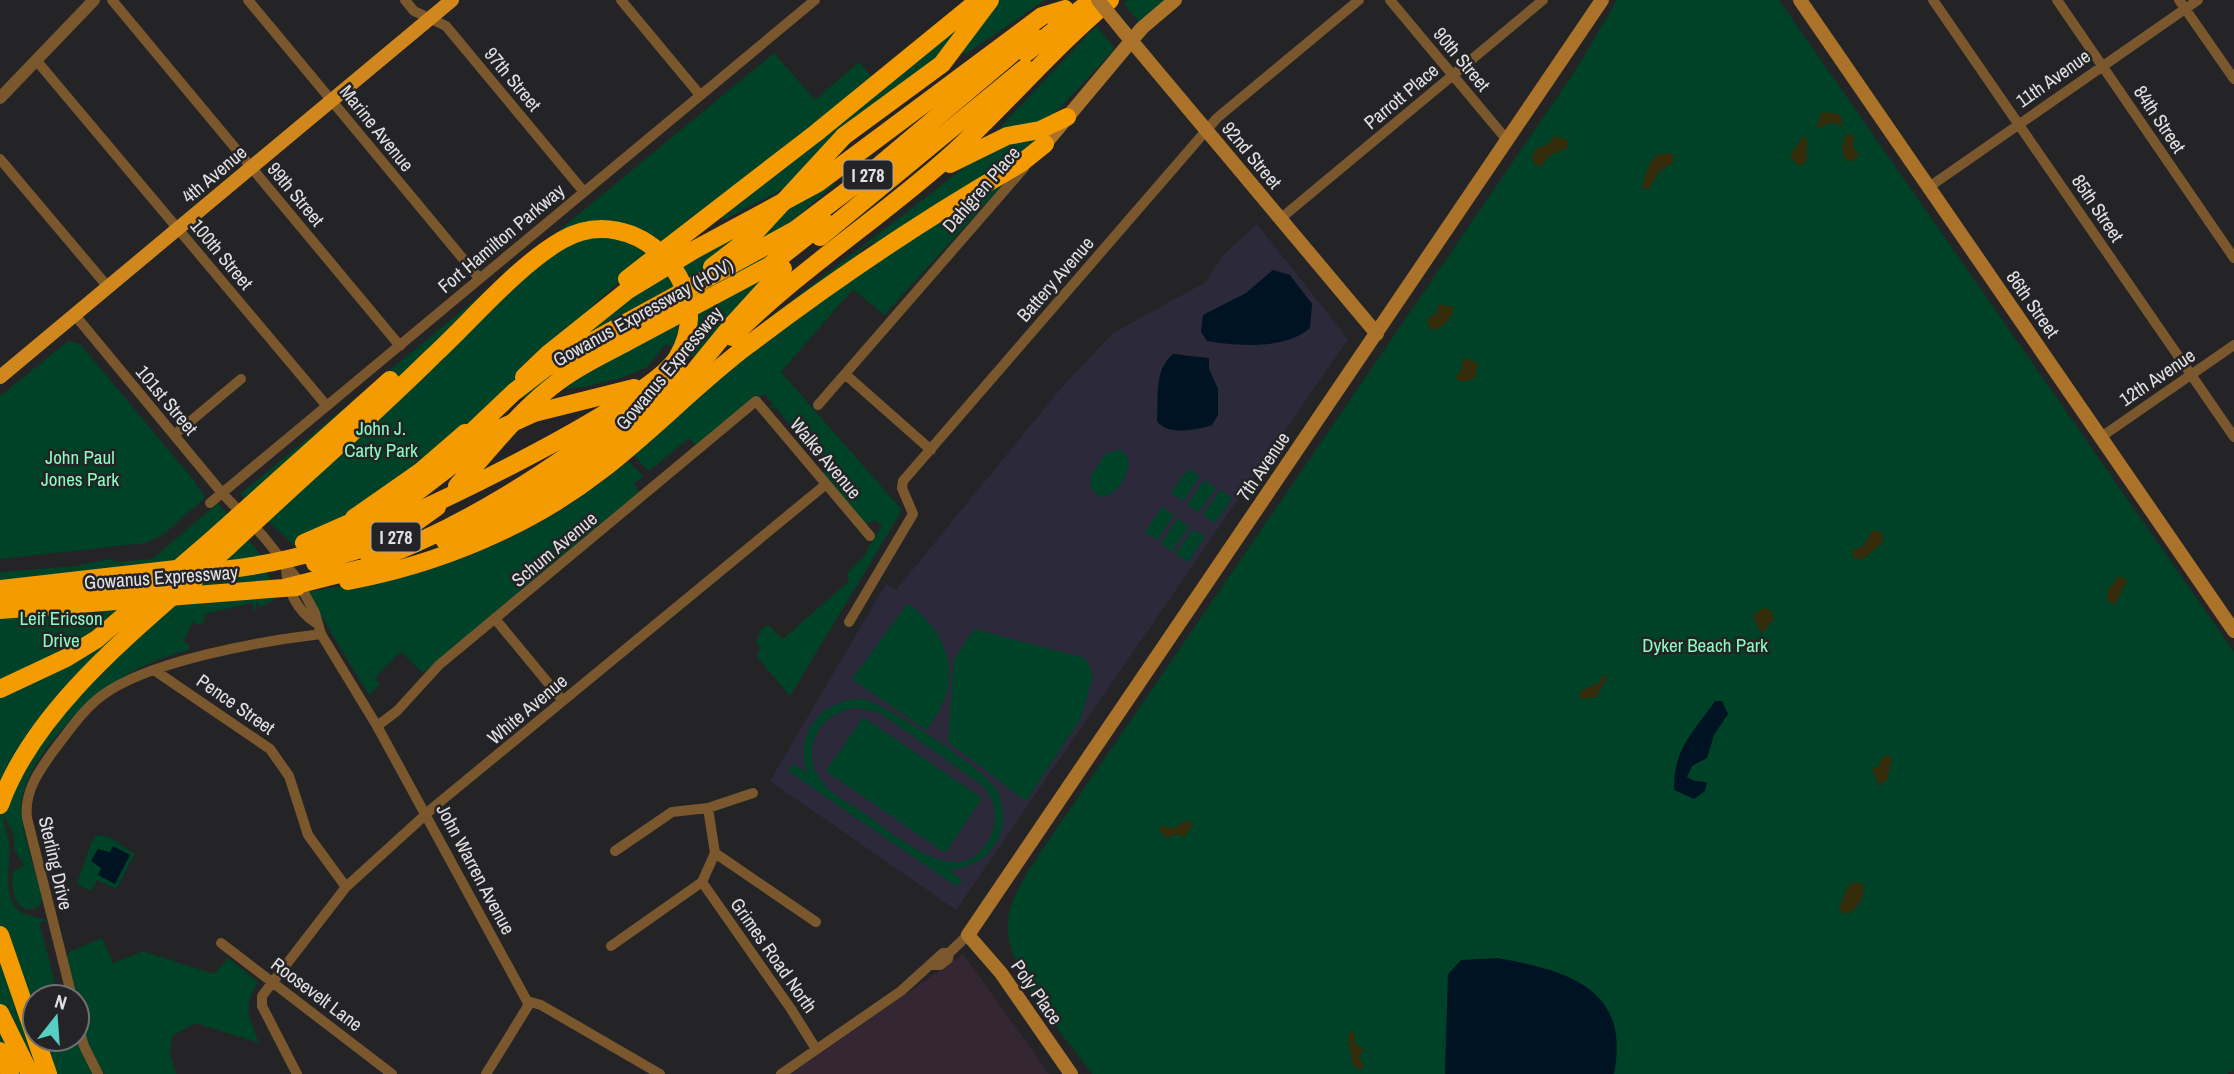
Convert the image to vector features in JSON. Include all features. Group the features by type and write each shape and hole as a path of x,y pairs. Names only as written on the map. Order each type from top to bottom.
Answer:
{"highway":[{"path":"573,333 623,283 816,133 979,0"},
{"path":"649,309 751,237 844,136 942,65 990,0"},
{"name":"Gowanus Expressway (HOV)","path":"0,599 213,579 305,565 391,540 436,508 531,404 552,386 579,367 759,272 826,221 1092,0"},
{"name":"Gowanus Expressway","path":"0,599 284,588 380,575 472,544 565,496 639,439 732,325 783,270 939,136 1110,0"},
{"name":"Gowanus Expressway","path":"0,599 286,560 391,494 441,455 548,354 628,290 694,250 818,183 1042,16 1071,4"},
{"name":"Gowanus Expressway","path":"174,572 308,542 364,517 423,476 514,392 544,369 649,309 746,260 811,219 1071,4"},
{"name":"Gowanus Expressway","path":"732,337 802,275 961,145 1086,21"},
{"path":"905,192 985,146 1007,136 1040,130 1067,117"},
{"path":"639,439 742,350 878,251 1020,164 1045,144"},
{"path":"0,805 22,758 63,702 222,541 545,238 571,224 595,219 629,222 666,242 692,276 699,308 694,345 674,379 606,445 534,497 447,540 371,567 284,588"},
{"path":"369,562 428,538 496,500 634,408 664,382 682,359 692,337 695,310 684,272 664,247 636,229 596,223 566,230 549,241 452,325"},
{"path":"0,689 66,658 97,639 222,541 554,245 577,233 604,229 642,239 667,258 683,285 688,317 680,352 661,377 597,418 457,491 357,538 265,565 212,573 174,572"},
{"path":"286,560 365,524 418,491 499,429 534,413 592,401 644,383 662,370 673,355 684,317 679,287 663,261 634,239 606,234 578,238 556,249 495,304 477,315"},
{"name":"I 278","path":"0,599 174,572"},
{"path":"0,935 48,1074"},
{"path":"0,1013 30,1074"},
{"path":"0,1051 10,1074"}],"main road":[{"name":"4th Avenue","path":"0,377 452,0"},
{"name":"92nd Street","path":"1098,0 1377,334"},
{"name":"Dahlgren Place","path":"1045,144 1128,37 1175,0"},
{"name":"7th Avenue","path":"968,935 1602,0"},
{"name":"86th Street","path":"1800,0 2234,631"},
{"name":"Poly Place","path":"968,935 1001,973 1071,1074"}],"street":[{"path":"0,98 94,0"},
{"name":"99th Street","path":"113,0 400,346"},
{"name":"Marine Avenue","path":"248,0 480,278"},
{"name":"97th Street","path":"405,0 414,11 446,26 584,192"},
{"path":"621,0 700,95"},
{"name":"Battery Avenue","path":"849,622 913,514 902,488 903,481 1217,118 1359,0"},
{"name":"90th Street","path":"1390,0 1507,140"},
{"name":"Parrott Place","path":"1280,219 1544,0"},
{"name":"85th Street","path":"1933,0 2234,437"},
{"name":"84th Street","path":"2057,0 2234,258"},
{"name":"11th Avenue","path":"1929,187 2102,65 2182,4 2198,0"},
{"name":"Fort Hamilton Parkway","path":"210,503 808,2"},
{"path":"2182,4 2234,79"},
{"name":"100th Street","path":"36,60 326,405"},
{"name":"Dahlgren Place","path":"818,405 1045,144"},
{"path":"0,159 108,286"},
{"name":"101st Street","path":"74,314 235,508"},
{"name":"12th Avenue","path":"2101,437 2234,345"},
{"path":"845,374 931,450"},
{"path":"174,435 241,380"},
{"name":"Walke Avenue","path":"756,401 870,536"},
{"name":"Schum Avenue","path":"377,726 397,712 439,665 756,401"},
{"name":"White Avenue","path":"272,981 346,887 446,796 825,485"},
{"name":"John Warren Avenue","path":"235,508 286,560 316,613 316,624 321,634 428,815 527,1001"},
{"path":"496,620 563,701"},
{"name":"Sterling Drive","path":"68,983 27,818 28,794 47,759 99,698 123,682 187,659 321,634"},
{"name":"Pence Street","path":"154,670 270,749 293,785 308,835 346,887"},
{"path":"615,850 672,812 708,808 753,793"},
{"path":"611,946 702,882 715,853 708,808"},
{"path":"715,853 816,922"},
{"name":"Grimes Road North","path":"702,882 816,1049"},
{"name":"7th Avenue","path":"781,1074 901,991 943,953 950,952 968,935"},
{"name":"Roosevelt Lane","path":"221,943 392,1074"},
{"path":"272,981 261,1001 297,1074"},
{"path":"486,1074 528,1006 527,1001 541,1005 660,1074"},
{"path":"88,1053 98,1074"}],"shaded area":[{"path":"1257,224 1348,339 956,910 770,781 886,584 896,590 1062,387 1113,333 1206,282 1223,255"},
{"path":"963,954 1049,1074 791,1074"}],"green space":[{"path":"999,0 1045,0 966,54 961,52"},
{"path":"1128,0 1165,0 1139,22 1124,4"},
{"name":"Dyker Beach Park","path":"1617,0 1779,0 2234,652 2234,1069 2227,1074 1092,1074 1051,1021 1025,980 1009,939 1008,919 1013,899 1029,869 1575,71"},
{"path":"1096,26 1115,49 1044,125 992,136"},
{"path":"958,30 943,53 834,135 787,187 723,220 721,217"},
{"name":"John J. Carty Park","path":"774,53 815,100 859,62 873,79 592,306 598,319 624,299 830,180 835,184 793,220 756,244 775,266 713,365 666,344 647,367 621,378 584,387 542,391 487,409 307,558 240,494"},
{"path":"1046,136 1024,156 888,240 869,244 839,271 760,325 982,154 1006,143"},
{"path":"1008,179 884,315 853,289 781,372 902,510 790,696 757,657 760,646 756,642 762,628 768,625 783,639 849,581 847,573 864,556 882,525 875,520 870,523 863,522 822,474 827,469 775,407 769,409 773,404 765,394 759,397 756,395 696,445 689,438 649,471 634,456 697,392 880,257"},
{"name":"John Paul Jones Park","path":"68,341 80,344 196,483 205,498 164,534 145,543 0,559 0,396"},
{"path":"1121,450 1129,459 1127,472 1117,489 1100,497 1091,489 1090,478 1106,453"},
{"path":"628,461 643,476 634,483 640,493 423,673 401,652 398,654 375,678 380,684 369,695 307,592 417,571 500,543 567,506"},
{"path":"1188,469 1200,476 1183,501 1171,493"},
{"path":"1204,480 1216,488 1199,512 1187,505"},
{"path":"1220,490 1232,498 1215,523 1203,515"},
{"name":"Leif Ericson Drive","path":"218,503 264,559 275,599 260,608 257,601 255,613 252,603 204,614 205,621 199,625 193,622 183,641 190,645 188,650 167,656 117,681 83,708 51,743 28,780 22,798 22,820 42,897 40,905 32,909 20,906 14,894 13,872 24,865 14,849 14,836 4,815 9,843 8,880 11,898 21,913 47,920 39,923 55,983 21,983 21,1053 83,1053 93,1074 0,1074 0,572 76,566 110,559 116,562 152,559"},
{"path":"1162,507 1174,515 1157,540 1145,532"},
{"path":"1178,518 1189,527 1172,551 1161,544"},
{"path":"1193,529 1205,537 1188,562 1176,554"},
{"path":"908,603 935,631 944,646 948,662 946,695 926,730 852,679"},
{"path":"974,629 1085,658 1093,675 1081,718 1026,801 948,742 954,660"},
{"path":"862,699 874,703 912,724 973,767 996,789 1003,815 1000,835 983,858 970,865 949,870 962,880 957,887 788,771 793,764 807,773 804,745 814,721 834,705","holes":["857,708 880,713 987,791 995,810 995,823 991,836 979,853 965,861 949,862 932,857 898,838 823,783 813,765 812,753 813,742 825,723 845,710"]},
{"path":"863,717 982,798 945,853 826,771"},
{"path":"97,835 109,837 135,854 116,889 97,880 91,891 77,884 91,843"},
{"path":"102,938 113,963 143,951 210,973 215,973 228,958 258,982 250,999 249,1012 259,1043 195,1023 172,1036 170,1054 176,1074 104,1074 91,1049 91,983 72,983 66,958 69,952"}],"sand":[{"path":"1822,112 1840,114 1843,126 1831,123 1816,129"},
{"path":"1847,133 1854,136 1853,147 1859,155 1851,162 1844,158 1842,146"},
{"path":"1555,136 1568,140 1567,148 1550,155 1541,166 1535,165 1532,158 1535,149 1548,144"},
{"path":"1804,136 1807,138 1807,159 1804,164 1797,165 1790,155"},
{"path":"1656,155 1673,155 1674,161 1658,173 1649,189 1642,188 1648,166"},
{"path":"1439,304 1453,307 1452,315 1447,322 1432,330 1427,324 1428,318 1437,313"},
{"path":"1463,358 1478,363 1475,378 1462,382 1455,378 1461,370"},
{"path":"1873,530 1882,532 1883,542 1863,559 1853,558 1853,550 1863,546"},
{"path":"2119,576 2126,579 2127,584 2121,588 2122,592 2114,605 2108,601 2107,591"},
{"path":"1763,608 1771,610 1774,619 1761,634 1753,616"},
{"path":"1603,675 1608,676 1596,697 1581,699 1579,692 1600,682"},
{"path":"1887,755 1892,758 1887,780 1879,786 1872,768 1879,766 1881,759"},
{"path":"1187,820 1193,825 1184,837 1177,834 1167,838 1159,831 1161,826 1174,828"},
{"path":"1855,882 1863,884 1862,898 1853,910 1845,914 1839,907 1848,886"},
{"path":"1354,1032 1355,1043 1364,1050 1359,1056 1364,1067 1359,1070 1352,1064 1348,1034"}],"water":[{"path":"1273,270 1290,275 1312,304 1310,328 1288,340 1260,345 1207,341 1201,332 1203,315 1246,293"},
{"path":"1173,354 1209,358 1209,369 1218,389 1218,415 1212,425 1191,430 1175,430 1162,426 1157,421 1162,368"},
{"path":"1715,701 1722,701 1728,714 1714,735 1707,758 1692,766 1687,777 1707,782 1705,791 1694,799 1674,790 1677,763 1692,732"},
{"path":"113,846 130,855 115,884 98,875 101,868 91,861 98,849 110,852"},
{"path":"1498,958 1524,963 1570,978 1589,989 1603,1003 1613,1021 1617,1045 1614,1074 1445,1074 1448,974 1461,960"}]}
